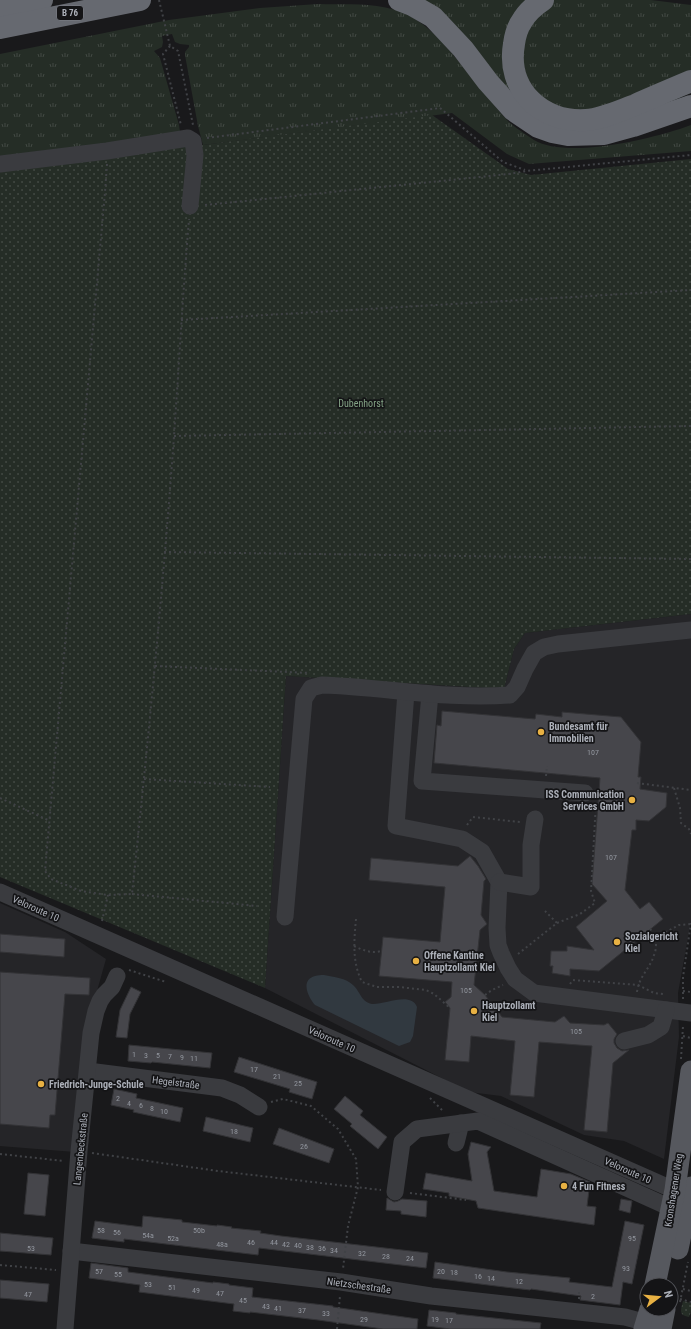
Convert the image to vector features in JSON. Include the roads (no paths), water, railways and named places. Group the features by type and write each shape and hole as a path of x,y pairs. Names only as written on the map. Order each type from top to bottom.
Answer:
{"highway":[{"path":"0,9 42,0"},
{"name":"B 76","path":"0,28 140,0"},
{"path":"400,0 433,17 463,49 488,82 513,110 538,127 552,132 568,135 604,134 633,126 691,106"},
{"path":"543,0 531,9 521,22 515,36 513,64 516,78 521,88 528,98 546,112 569,120 586,120 597,118 691,81"}],"main road":[{"name":"Kronshagener Weg","path":"668,1277 691,1071"},
{"name":"Kronshagener Weg","path":"657,1277 677,1184"}],"street":[{"path":"0,164 107,151 188,139 195,155 190,206"},
{"path":"285,917 304,699 311,688 322,685 340,692 406,692 490,696 510,695 517,687 534,653 544,647 558,644 691,630"},
{"path":"406,692 396,826 462,839 482,852 499,882 497,928 498,945 508,968 515,979 534,993 635,1007 667,1002 691,1013"},
{"path":"430,694 422,781 590,795"},
{"path":"499,882 531,887 531,845 535,819"},
{"name":"Veloroute 10","path":"0,892 197,978 467,1099 500,1101 677,1184"},
{"name":"Langenbeckstraße","path":"65,1329 91,1033 100,1001 112,987 117,976"},
{"path":"624,1041 648,1035 661,1027 667,1002"},
{"name":"Hegelstraße","path":"88,1071 222,1088 240,1095 259,1107"},
{"path":"395,1192 402,1142 417,1129 461,1122 478,1121 671,1208"},
{"path":"456,1143 461,1122"},
{"name":"Nietzschestraße","path":"71,1250 341,1282 431,1296 625,1317 639,1315"}],"place":[{"name":"Bundesamt für Immobilien","path":"541,732"},
{"name":"ISS Communication Services GmbH","path":"632,800"},
{"name":"Sozialgericht Kiel","path":"617,942"},
{"name":"Offene Kantine Hauptzollamt Kiel","path":"416,961"},
{"name":"Hauptzollamt Kiel","path":"474,1011"},
{"name":"Friedrich-Junge-Schule","path":"41,1084"},
{"name":"4 Fun Fitness","path":"564,1186"}],"park label":[{"name":"Dubenhorst","path":"361,403"}]}
